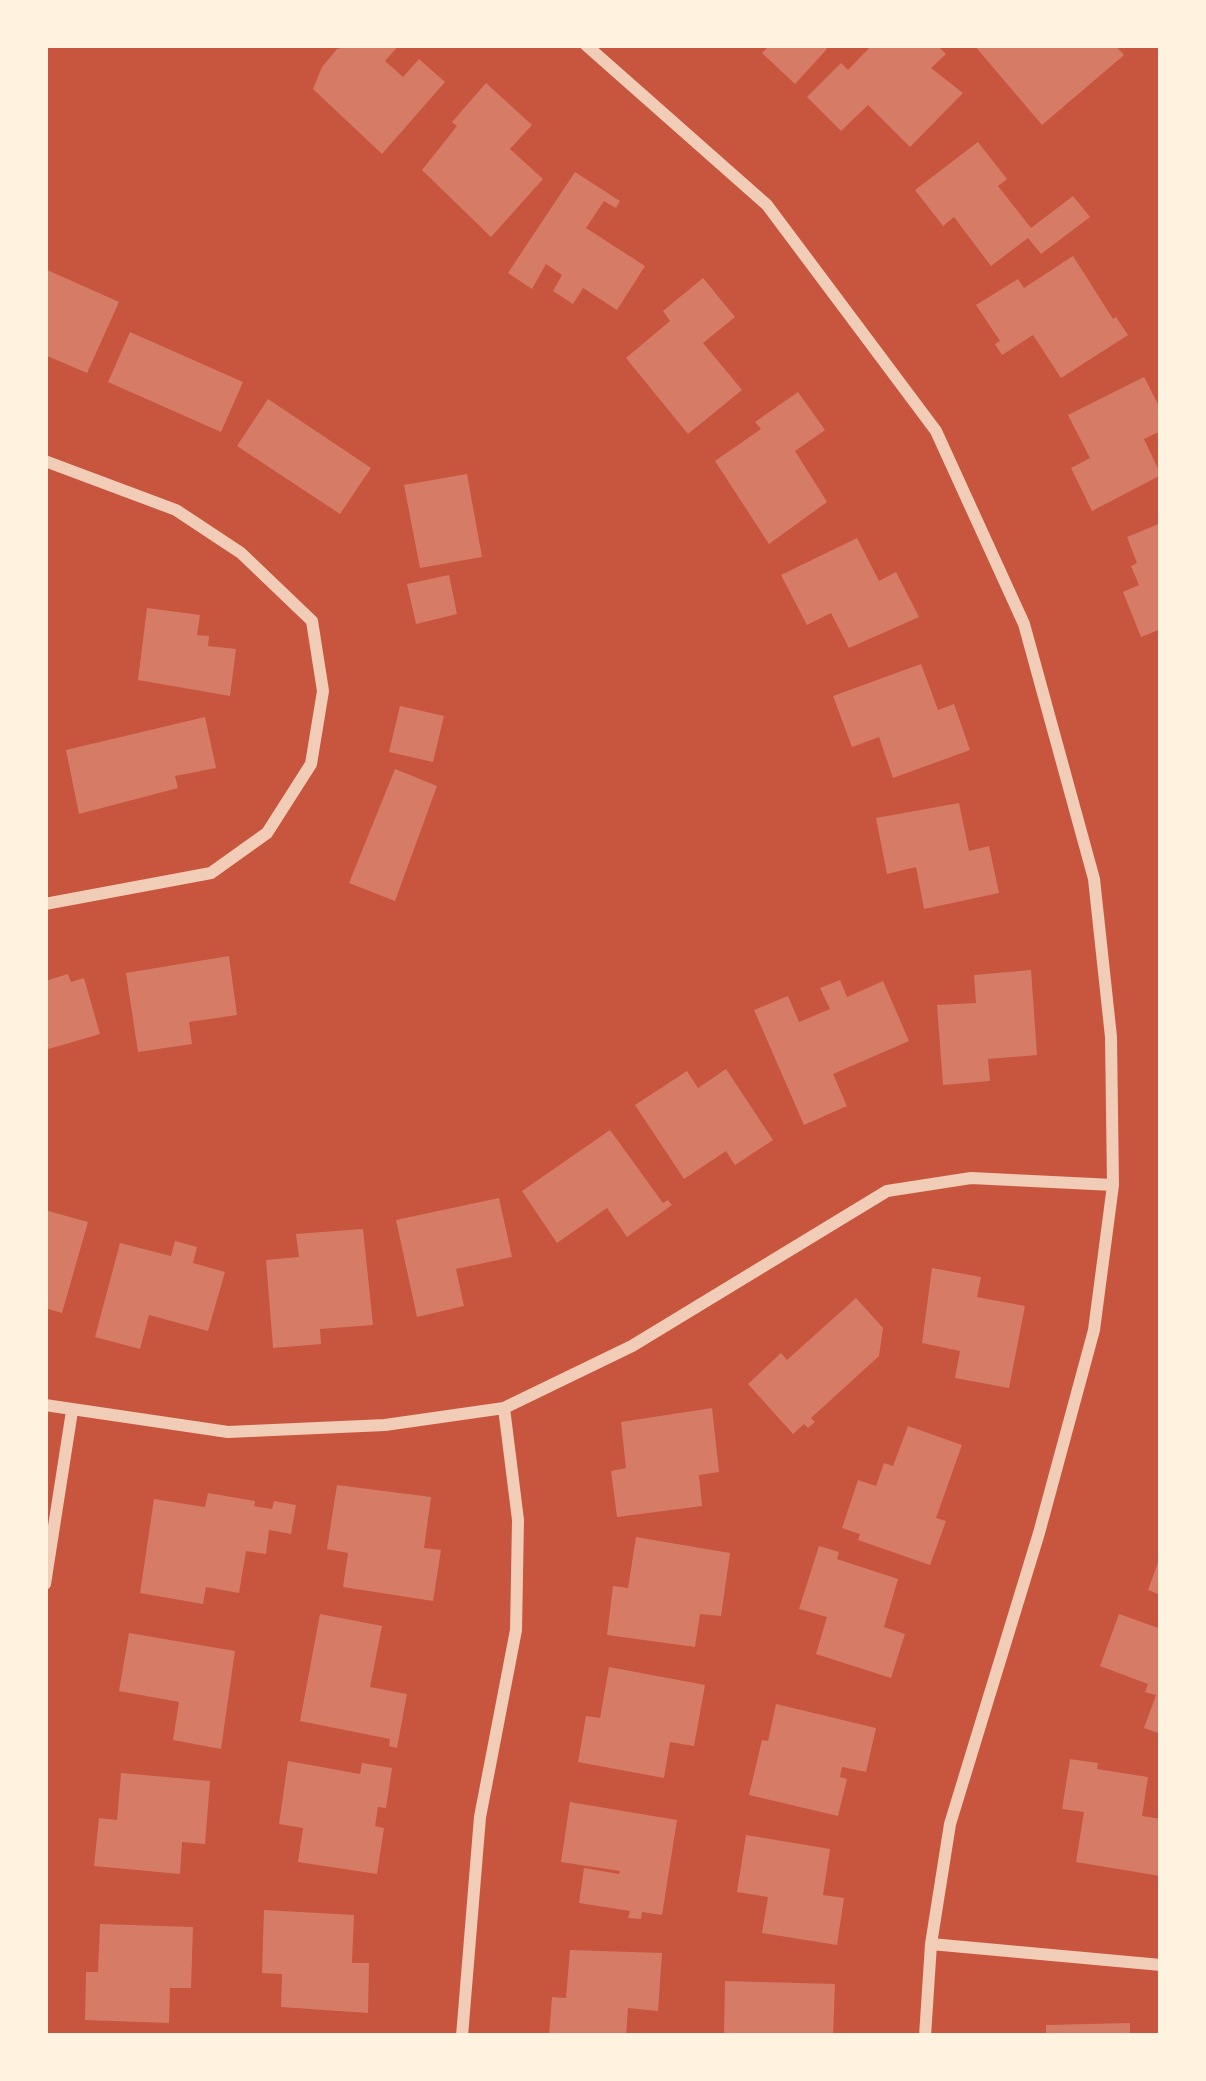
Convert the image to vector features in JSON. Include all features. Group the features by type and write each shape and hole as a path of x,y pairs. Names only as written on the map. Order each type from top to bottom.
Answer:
{"street":[{"path":"586,45 767,206 936,431 1024,624 1094,879 1111,1037 1114,1185 1094,1330 1039,1533 950,1824 931,1944 925,2036"},
{"path":"45,461 176,510 241,553 312,621 323,691 310,764 267,832 212,873 45,904"},
{"path":"45,1405 228,1432 385,1425 504,1408 632,1346 886,1191 971,1178 1114,1185"},
{"path":"462,2036 480,1817 517,1630 518,1520 504,1408"},
{"path":"45,1584 72,1411"},
{"path":"931,1944 1161,1965"}],"building":[{"path":"399,45 385,61 403,77 419,59 445,82 382,154 313,89 322,67 337,49"},
{"path":"770,45 823,45 827,49 795,84 762,53"},
{"path":"872,45 937,45 946,54 931,68 963,93 910,147 868,105 841,131 807,97 841,63 848,70"},
{"path":"974,45 1115,45 1124,55 1042,125"},
{"path":"486,83 532,125 510,149 543,179 491,237 422,170 457,126 452,122"},
{"path":"978,142 1007,179 998,186 1031,228 1073,196 1090,217 1041,254 1028,238 991,266 954,217 943,226 915,190"},
{"path":"575,172 620,201 616,208 604,201 586,228 645,266 617,310 583,288 573,304 553,291 562,275 546,264 532,289 508,273"},
{"path":"1073,256 1128,335 1061,378 1033,335 1002,355 995,344 1000,341 976,305 1018,279 1024,288"},
{"path":"45,269 119,302 87,373 45,355"},
{"path":"703,278 735,317 703,343 742,390 688,434 626,358 670,321 663,311"},
{"path":"130,332 243,382 221,432 108,382"},
{"path":"1144,377 1161,410 1161,431 1144,439 1161,475 1092,511 1071,468 1090,458 1068,415"},
{"path":"798,392 825,430 795,451 827,502 769,544 715,461 761,429 755,422"},
{"path":"268,399 371,468 340,514 237,446"},
{"path":"467,474 482,557 420,568 404,485"},
{"path":"1161,523 1161,629 1141,637 1123,592 1139,585 1127,537"},
{"path":"857,538 879,581 896,572 919,617 849,648 831,613 807,625 781,575"},
{"path":"449,575 457,614 416,624 407,584"},
{"path":"147,608 200,615 197,635 209,636 208,646 236,649 230,696 138,680"},
{"path":"921,664 938,710 954,704 970,750 893,778 879,737 852,747 833,696"},
{"path":"400,706 444,716 433,762 389,752"},
{"path":"205,717 216,768 175,776 178,788 79,814 66,750"},
{"path":"395,769 437,786 395,901 349,883"},
{"path":"959,803 969,851 989,846 999,893 924,909 916,867 887,874 876,818"},
{"path":"229,956 237,1015 189,1022 192,1044 138,1052 126,973"},
{"path":"1031,970 1037,1055 988,1059 990,1081 943,1085 937,1005 976,1003 974,975"},
{"path":"68,974 71,982 84,978 100,1034 45,1050 45,981"},
{"path":"840,980 847,997 883,981 909,1041 833,1074 847,1106 804,1125 754,1010 788,996 799,1022 830,1009 820,988"},
{"path":"726,1069 773,1140 735,1165 726,1151 684,1179 635,1105 687,1071 698,1088"},
{"path":"610,1130 663,1203 668,1200 672,1205 627,1237 607,1208 557,1243 522,1191"},
{"path":"499,1198 512,1257 456,1269 464,1306 417,1317 396,1220"},
{"path":"45,1210 88,1222 62,1313 45,1308"},
{"path":"363,1229 373,1325 320,1329 321,1344 273,1348 266,1260 299,1257 296,1234"},
{"path":"175,1241 197,1247 193,1263 225,1272 208,1331 149,1315 140,1349 95,1337 120,1243 171,1256"},
{"path":"932,1268 981,1277 977,1297 1025,1306 1009,1388 955,1378 960,1351 922,1343"},
{"path":"856,1298 883,1328 879,1356 811,1418 815,1422 793,1434 748,1384 781,1353 787,1360"},
{"path":"712,1408 719,1472 699,1475 702,1506 617,1517 611,1471 626,1468 621,1422"},
{"path":"908,1426 962,1445 936,1518 946,1521 930,1565 858,1540 860,1534 842,1528 858,1480 876,1486 884,1463 893,1466"},
{"path":"337,1485 431,1497 424,1548 441,1550 433,1601 343,1587 348,1553 327,1549"},
{"path":"208,1493 255,1501 254,1506 272,1509 274,1501 296,1505 291,1534 269,1530 266,1554 246,1551 239,1593 206,1587 203,1604 140,1593 154,1499 205,1507"},
{"path":"636,1537 730,1553 721,1616 700,1614 695,1647 607,1635 613,1586 628,1588"},
{"path":"819,1546 839,1552 837,1559 898,1579 884,1627 905,1634 891,1678 816,1654 827,1617 799,1609"},
{"path":"1161,1557 1161,1595 1148,1590"},
{"path":"320,1614 382,1626 370,1687 407,1694 397,1748 389,1746 390,1739 300,1721"},
{"path":"1119,1614 1161,1629 1161,1734 1144,1728 1156,1695 1145,1692 1148,1684 1100,1666"},
{"path":"129,1633 235,1651 221,1749 173,1740 179,1702 119,1691"},
{"path":"609,1667 705,1685 694,1746 670,1742 664,1778 578,1762 586,1716 600,1718"},
{"path":"776,1704 876,1728 866,1772 842,1767 840,1777 847,1779 838,1816 749,1795"},
{"path":"1070,1759 1098,1763 1097,1769 1148,1777 1142,1816 1161,1819 1160,1876 1076,1862 1084,1812 1062,1809"},
{"path":"288,1761 360,1774 362,1763 392,1768 386,1808 378,1807 375,1826 384,1828 377,1874 298,1862 303,1828 279,1824"},
{"path":"121,1773 210,1781 205,1844 182,1842 180,1874 94,1866 99,1818 117,1820"},
{"path":"570,1802 677,1820 662,1915 642,1912 641,1919 628,1918 630,1911 579,1903 584,1868 620,1871 561,1862"},
{"path":"746,1835 830,1849 823,1895 844,1898 837,1945 762,1933 768,1897 737,1892"},
{"path":"264,1910 354,1915 352,1963 369,1963 368,2013 281,2007 282,1974 262,1973"},
{"path":"100,1924 193,1927 191,1988 170,1988 169,2023 85,2020 86,1972 98,1972"},
{"path":"570,1950 662,1953 658,2011 628,2008 626,2036 549,2036 552,1997 566,1998"},
{"path":"725,1981 835,1984 833,2036 724,2036"},
{"path":"1130,2023 1130,2036 1046,2036 1046,2025"}]}
